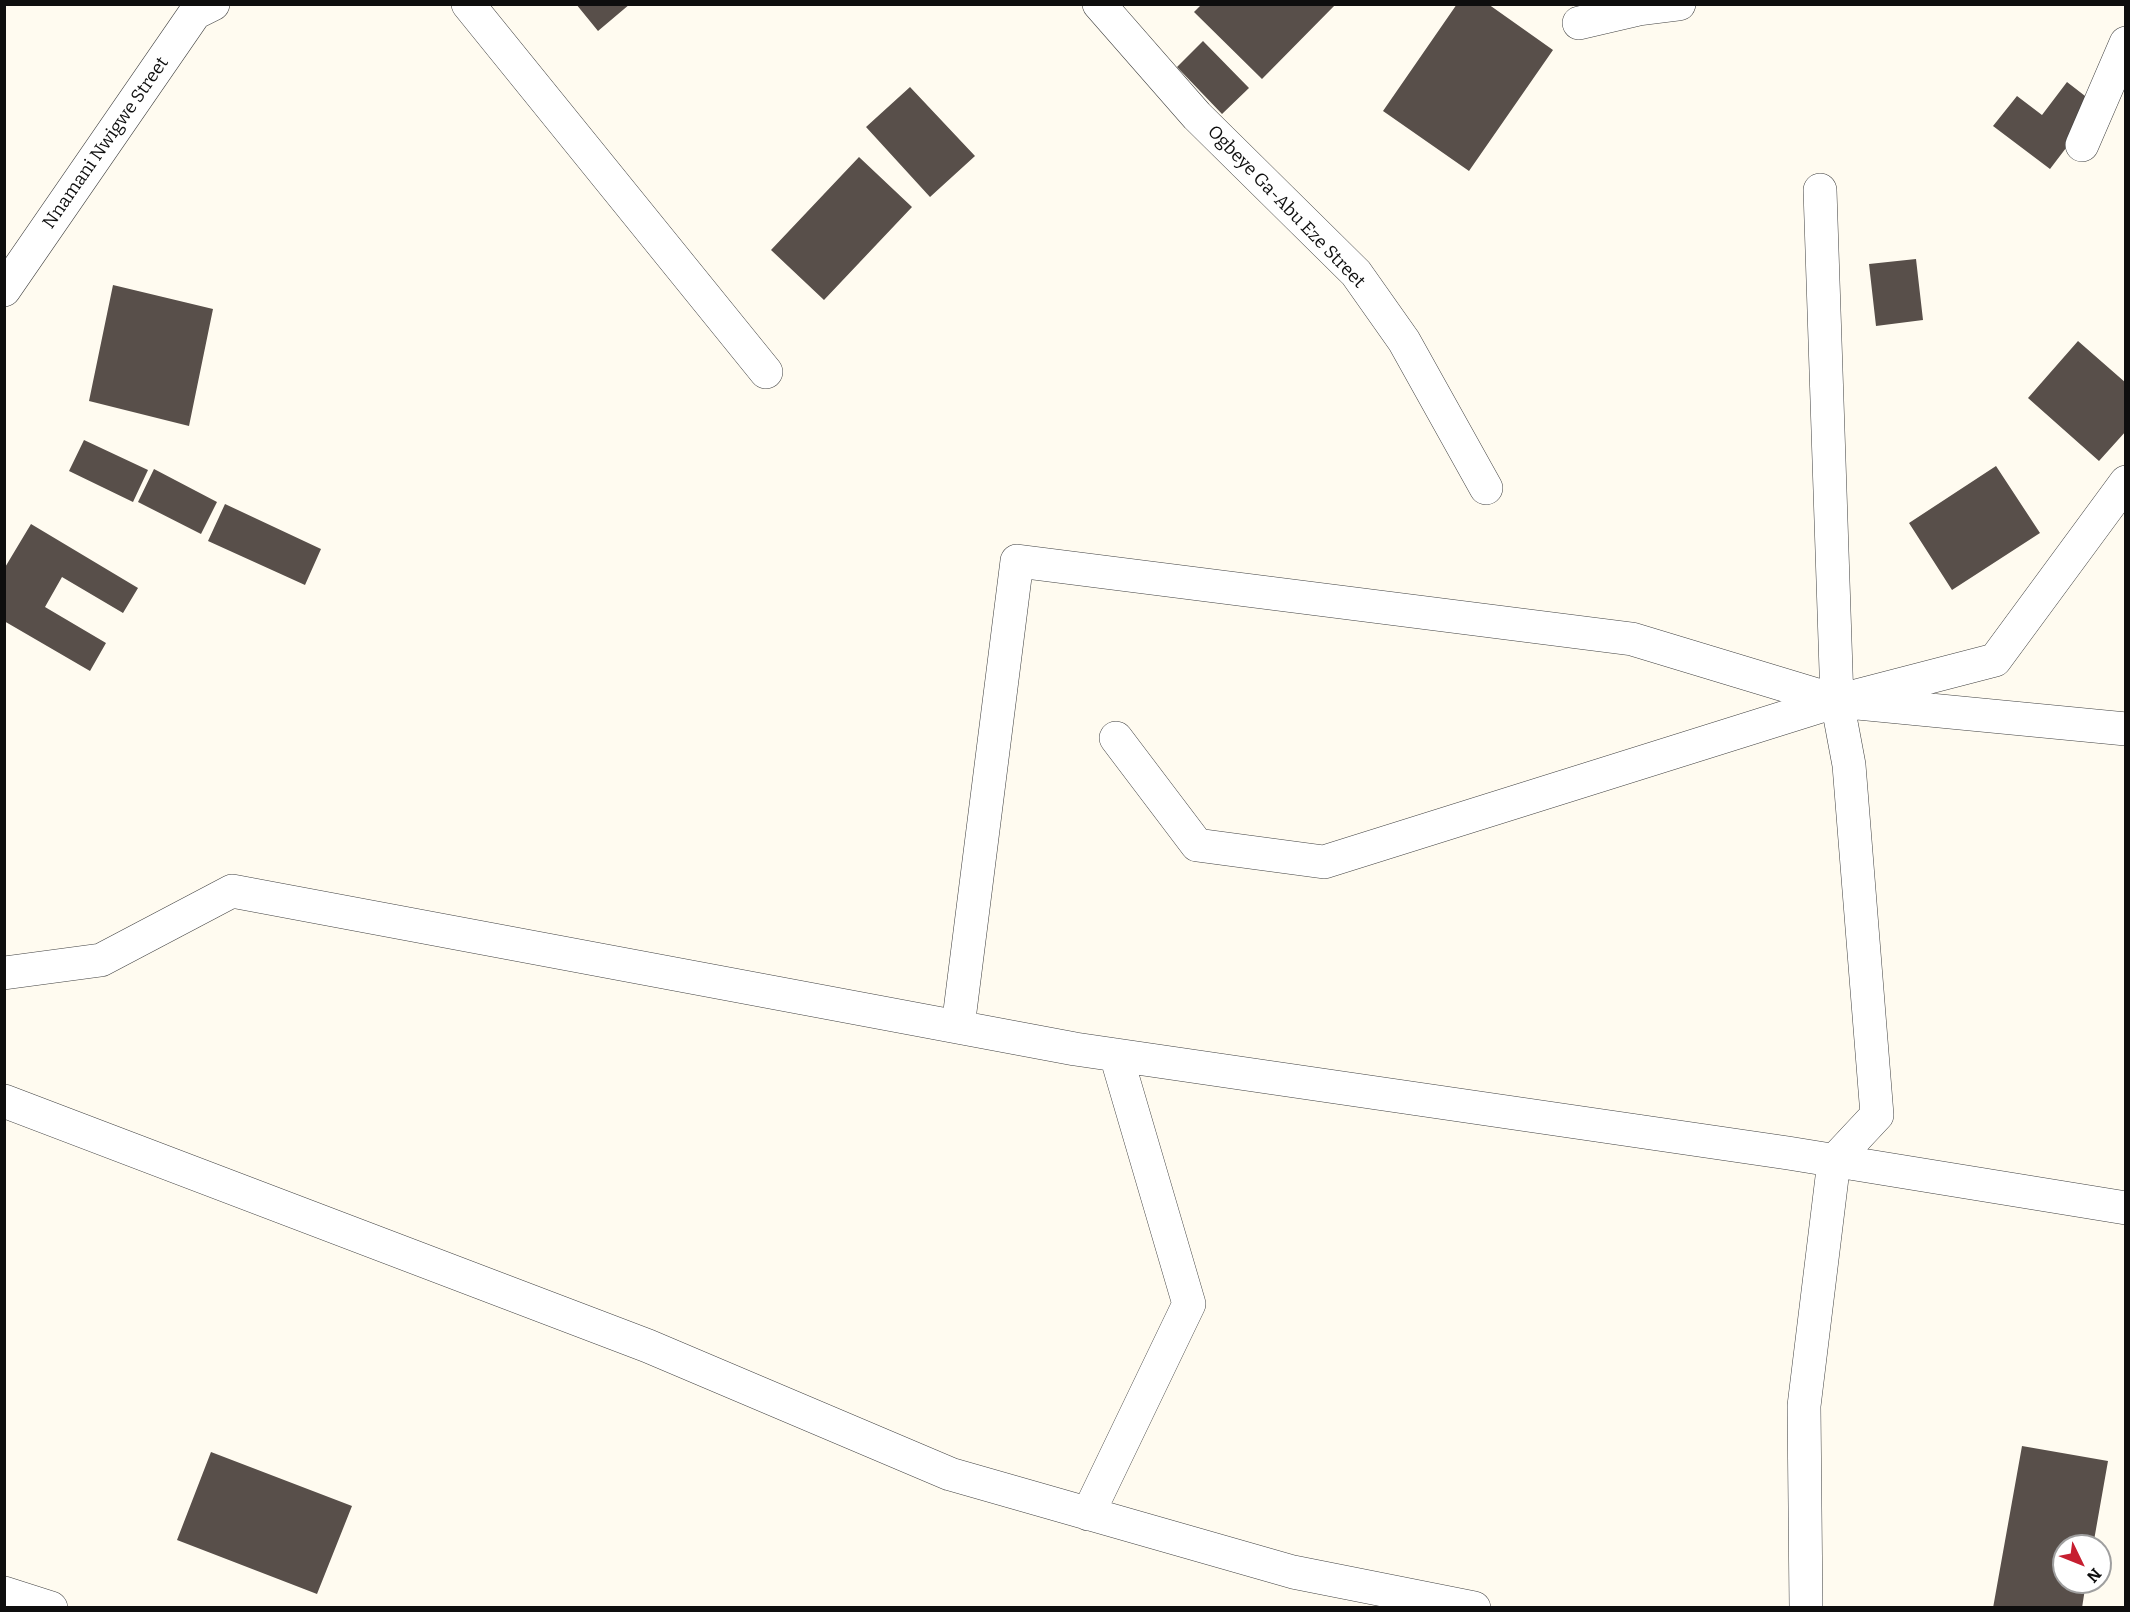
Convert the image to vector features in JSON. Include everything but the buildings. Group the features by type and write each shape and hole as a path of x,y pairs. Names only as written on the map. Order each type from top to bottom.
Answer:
{"street":[{"name":"Nnamani Nwigwe Street","path":"4,290 195,13 213,4"},
{"path":"468,4 766,372"},
{"name":"Ogbeye Ga-Abu Eze Street","path":"1099,4 1197,116 1356,273 1404,341 1486,488"},
{"path":"1579,23 1639,9 1679,4"},
{"path":"2082,145 2126,43"},
{"path":"1806,1608 1804,1406 1834,1161 1877,1115 1849,765 1837,700 1820,190"},
{"path":"1116,738 1197,845 1324,862 1837,700 1995,660 2126,482"},
{"path":"958,1027 1017,561 1632,639 1837,700 2126,729"},
{"path":"4,973 101,960 232,891 1116,1055 1834,1161 2126,1208"},
{"path":"1088,1514 1189,1304 1116,1055"},
{"path":"4,1101 648,1346 950,1474 1293,1572 1474,1608"},
{"path":"4,1593 51,1608"}]}
